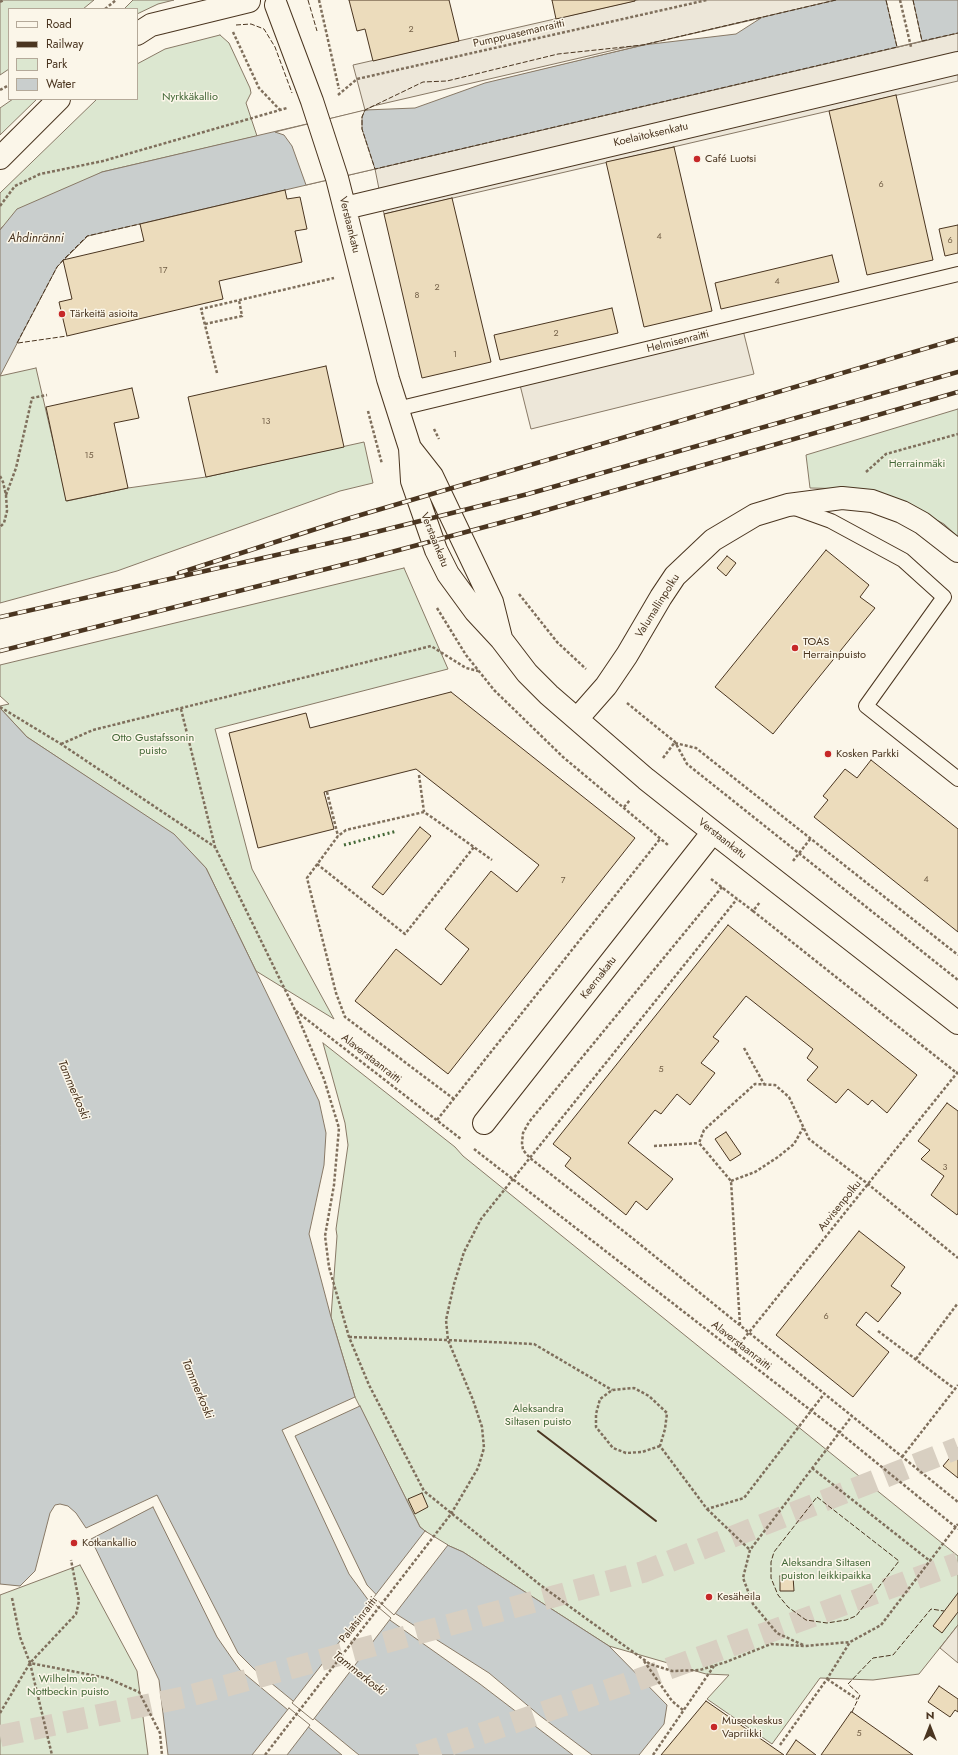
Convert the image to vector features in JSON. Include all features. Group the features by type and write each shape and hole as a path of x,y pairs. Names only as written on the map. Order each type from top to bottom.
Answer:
{"street":[{"path":"138,33 151,25 249,0 262,7 280,3"},
{"name":"Verstaankatu","path":"280,3 337,178 388,379 410,448 432,476 492,602 501,639 527,673 549,695 646,779 958,1023"},
{"name":"Koelaitoksenkatu","path":"345,208 958,63"},
{"path":"0,158 58,100"},
{"name":"Valumallinpolku","path":"577,719 606,686 627,655 668,585 693,557 713,540 755,515 788,505 842,498 857,499 872,502 902,512 922,524 958,551"},
{"name":"Keernakatu","path":"484,1123 713,832"}],"lane":[{"name":"Helmisenraitti","path":"397,409 958,274"},
{"path":"788,505 831,521 903,560 944,597 866,706 958,779"}],"path":[{"path":"0,2 4,0"},
{"path":"106,8 116,0"},
{"path":"319,0 341,101"},
{"name":"Pumppuasemanraitti","path":"340,94 357,79 707,0"},
{"path":"900,0 910,44"},
{"path":"0,206 15,186 40,174 103,161 280,110 259,88 230,25 225,6"},
{"path":"216,373 201,309 336,277"},
{"path":"205,324 242,316 238,300"},
{"path":"6,495 16,468 32,398 47,395"},
{"path":"422,403 440,441"},
{"path":"857,499 866,473 886,454 958,434"},
{"path":"0,476 6,495 7,511 4,524 0,528"},
{"path":"517,591 557,642 606,686 675,742 696,748 958,955"},
{"path":"61,744 93,730 431,646 466,668 479,671"},
{"path":"0,707 61,744 215,847"},
{"path":"181,709 215,847 296,1010 324,1079 340,1128 334,1185 325,1236 329,1267 350,1337 369,1385 424,1491 539,1584 642,1659 661,1668 672,1671 700,1670 771,1644 805,1646 850,1642 881,1625 957,1528 958,1524"},
{"path":"675,742 686,764 958,980"},
{"path":"419,775 424,812 492,860"},
{"path":"327,792 338,836"},
{"path":"424,812 346,830 338,836 308,878 336,993 345,1017 454,1100 660,839"},
{"path":"317,864 405,934 474,847"},
{"path":"530,1158 523,1150 522,1144 523,1133 529,1122 722,887"},
{"path":"513,1179 737,900"},
{"path":"753,911 958,1073"},
{"name":"Alaverstaanraitti","path":"296,1010 437,1120 454,1100"},
{"path":"744,1048 764,1084"},
{"name":"Auvisenpolku","path":"734,1351 958,1073"},
{"path":"699,1143 704,1130 755,1084 775,1085 789,1097 808,1139 868,1184 958,1258"},
{"path":"730,1181 755,1172 778,1157 794,1144 803,1128"},
{"path":"654,1146 699,1143"},
{"path":"699,1143 730,1181 740,1325"},
{"name":"Alaverstaanraitti","path":"530,1158 749,1332 958,1502"},
{"name":"Alaverstaanraitti","path":"513,1179 840,1433 957,1528"},
{"name":"Palatsinraitti","path":"265,1755 451,1514 478,1468 484,1448 482,1427 473,1400 448,1340 446,1320 454,1284 464,1252 481,1219 513,1179"},
{"path":"916,1359 958,1302"},
{"path":"878,1331 955,1389"},
{"path":"350,1337 534,1344 612,1390"},
{"path":"902,1456 958,1386"},
{"path":"660,1446 642,1452 626,1453 613,1448 596,1427 596,1414 600,1399 612,1390 634,1388 649,1396 666,1412 660,1446 707,1509 750,1550"},
{"path":"707,1509 744,1498 810,1410 824,1394"},
{"path":"805,1646 778,1633 753,1604 743,1578 750,1550 852,1416"},
{"path":"812,1468 930,1561"},
{"path":"0,1713 30,1663 76,1614 79,1601 71,1560"},
{"path":"12,1598 20,1637 30,1663 52,1755"},
{"path":"780,1744 827,1679 850,1642"},
{"path":"642,1659 672,1700 684,1711"},
{"path":"30,1663 107,1678 139,1692 160,1733 162,1755"},
{"path":"653,1755 714,1666"},
{"path":"827,1679 857,1700"}],"green space":[{"path":"0,0 94,0 84,8 8,8 8,70 0,75"},
{"path":"133,0 174,0 158,4 138,14 138,8 125,8"},
{"name":"Nyrkkäkallio","path":"220,35 229,43 250,88 251,93 246,103 257,136 102,172 2,227 0,230 0,193 96,100 138,100 138,63 165,49"},
{"path":"12,100 36,100 0,135 0,108"},
{"path":"36,368 67,501 128,488 206,477 364,442 373,483 340,491 117,571 0,603 0,376"},
{"name":"Herrainmäki","path":"958,409 958,537 944,524 901,501 854,489 810,488 806,455"},
{"name":"Otto Gustafssonin puisto","path":"404,568 448,669 215,729 252,869 334,1019 256,971 206,868 174,835 27,737 0,708 0,706 9,704 0,696 0,665"},
{"name":"Aleksandra Siltasen puisto","path":"323,1043 455,1147 463,1156 958,1556 958,1625 919,1674 873,1680 820,1678 772,1744 707,1699 729,1675 706,1674 609,1646 463,1552 438,1541 420,1527 355,1397 331,1317 337,1236 336,1229 348,1145 345,1123"},
{"name":"Wilhelm von Nottbeckin puisto","path":"80,1565 137,1671 148,1755 0,1755 0,1595"}],"shaded area":[{"path":"638,0 836,0 365,110 353,65"},
{"path":"958,33 958,81 384,214 375,169"},
{"path":"742,326 754,374 531,429 519,381"},
{"path":"958,1625 958,1663 940,1648"}],"water":[{"name":"Ahdinränni","path":"836,0 958,0 958,33 88,236 57,267 0,376 0,230 17,209 102,172"},
{"name":"Tammerkoski","path":"0,708 27,737 174,834 206,868 319,1101 326,1133 324,1165 309,1234 331,1317 355,1397 282,1430 349,1574 369,1601 387,1618 480,1684 573,1755 359,1755 254,1669 238,1653 157,1495 86,1528 76,1513 68,1506 60,1504 55,1505 50,1513 35,1571 20,1586 0,1584"},
{"path":"360,1406 420,1527 438,1541 463,1552 609,1646 667,1705 664,1724 639,1755 592,1755 539,1715 489,1673 393,1612 367,1585 295,1436"},
{"path":"153,1507 217,1637 240,1670 342,1755 168,1755 159,1680 91,1539"}],"pier":[{"path":"886,0 913,0 922,41 897,47"},
{"path":"761,18 736,34 643,45"},
{"path":"643,45 485,83 415,108 365,110 373,106 627,47"},
{"path":"365,110 362,117 362,129 375,169 306,185 292,146 284,135 275,132"},
{"path":"425,1531 448,1545 394,1615 374,1597"},
{"path":"371,1601 391,1618 313,1720 292,1703"},
{"path":"289,1708 310,1725 287,1755 252,1755"}],"building":[{"path":"349,0 449,0 459,41 373,61 365,29 357,31"},
{"path":"552,0 635,0 635,1 556,19"},
{"path":"896,95 933,260 867,275 829,111"},
{"path":"674,147 712,311 644,327 606,162"},
{"path":"285,190 287,199 300,197 307,229 295,231 302,262 219,281 223,299 67,336 59,302 72,299 63,260 144,241 140,224"},
{"path":"452,198 491,362 422,378 384,214"},
{"path":"958,225 958,253 945,256 939,229"},
{"path":"832,255 839,282 721,309 715,283"},
{"path":"612,308 618,333 500,360 494,335"},
{"path":"326,366 344,447 206,477 188,397"},
{"path":"132,388 139,418 114,423 128,488 66,501 46,407"},
{"name":"TOAS Herrainpuisto","path":"826,550 869,585 860,597 875,608 773,734 715,687"},
{"path":"727,556 736,563 726,576 717,568"},
{"path":"451,692 635,838 448,1074 355,1001 396,949 441,985 469,949 445,929 491,871 517,892 539,865 416,769 324,792 334,829 258,848 229,733 306,713 310,728"},
{"path":"871,760 958,829 958,932 814,817 828,800 823,796 845,769 857,778"},
{"path":"420,827 431,836 383,895 372,887"},
{"path":"728,925 917,1075 887,1113 872,1100 868,1105 848,1089 836,1103 807,1080 818,1067 807,1058 813,1049 746,996 713,1037 719,1041 701,1063 715,1073 690,1105 677,1094 661,1114 655,1110 628,1143 673,1179 647,1210 636,1201 626,1215 565,1166 571,1158 553,1144"},
{"path":"947,1103 958,1111 957,1215 931,1195 944,1176 921,1159 930,1150 918,1141"},
{"path":"726,1132 741,1154 730,1161 715,1139"},
{"path":"859,1231 905,1267 891,1286 901,1293 878,1322 866,1312 856,1325 889,1352 853,1397 776,1335"},
{"path":"958,1448 958,1478 943,1466"},
{"path":"422,1493 428,1507 415,1514 408,1499"},
{"path":"780,1576 793,1576 794,1591 780,1591"},
{"path":"958,1593 958,1612 942,1633 933,1626"},
{"path":"939,1686 958,1699 958,1712 955,1710 950,1717 928,1702"},
{"name":"Museokeskus Vapriikki","path":"706,1701 784,1755 661,1755"},
{"path":"852,1712 913,1755 821,1755"},
{"name":"Museokeskus Vapriikki","path":"796,1740 816,1755 786,1755"}],"tunnel":[{"path":"0,1736 185,1697 643,1572 958,1448"},
{"path":"419,1755 640,1679 958,1563"}],"railway":[{"path":"179,573 347,519 958,339"},
{"path":"0,617 352,538 528,494 958,372"},
{"path":"0,651 358,561 533,514 958,392"}],"hedge":[{"path":"344,845 397,831"}],"fence":[{"path":"308,0 317,31"},
{"path":"836,0 643,45 558,54 447,81 423,82 365,110 362,117 362,129 375,169 897,47 886,0"},
{"path":"913,0 922,41 958,33"},
{"path":"236,25 251,24 264,29 275,47 292,93"},
{"path":"17,343 57,267 87,236 140,224"},
{"path":"18,343 67,336"},
{"path":"817,1497 899,1561 856,1616 846,1620 827,1623 806,1620 788,1607 778,1595 771,1578 771,1562 774,1552 817,1497"},
{"path":"852,1712 860,1695 848,1684 873,1658 893,1655 931,1609 944,1611"}],"wall":[{"path":"538,1431 656,1521"}],"place":[{"name":"Café Luotsi","path":"697,159"},
{"name":"Tärkeitä asioita","path":"62,314"},
{"name":"TOAS Herrainpuisto","path":"795,648"},
{"name":"Kosken Parkki","path":"828,754"},
{"name":"Kotkankallio","path":"74,1543"},
{"name":"Kesäheila","path":"709,1597"},
{"name":"Museokeskus Vapriikki","path":"714,1727"}],"park label":[{"name":"Aleksandra Siltasen puiston leikkipaikka","path":"826,1569"}]}
